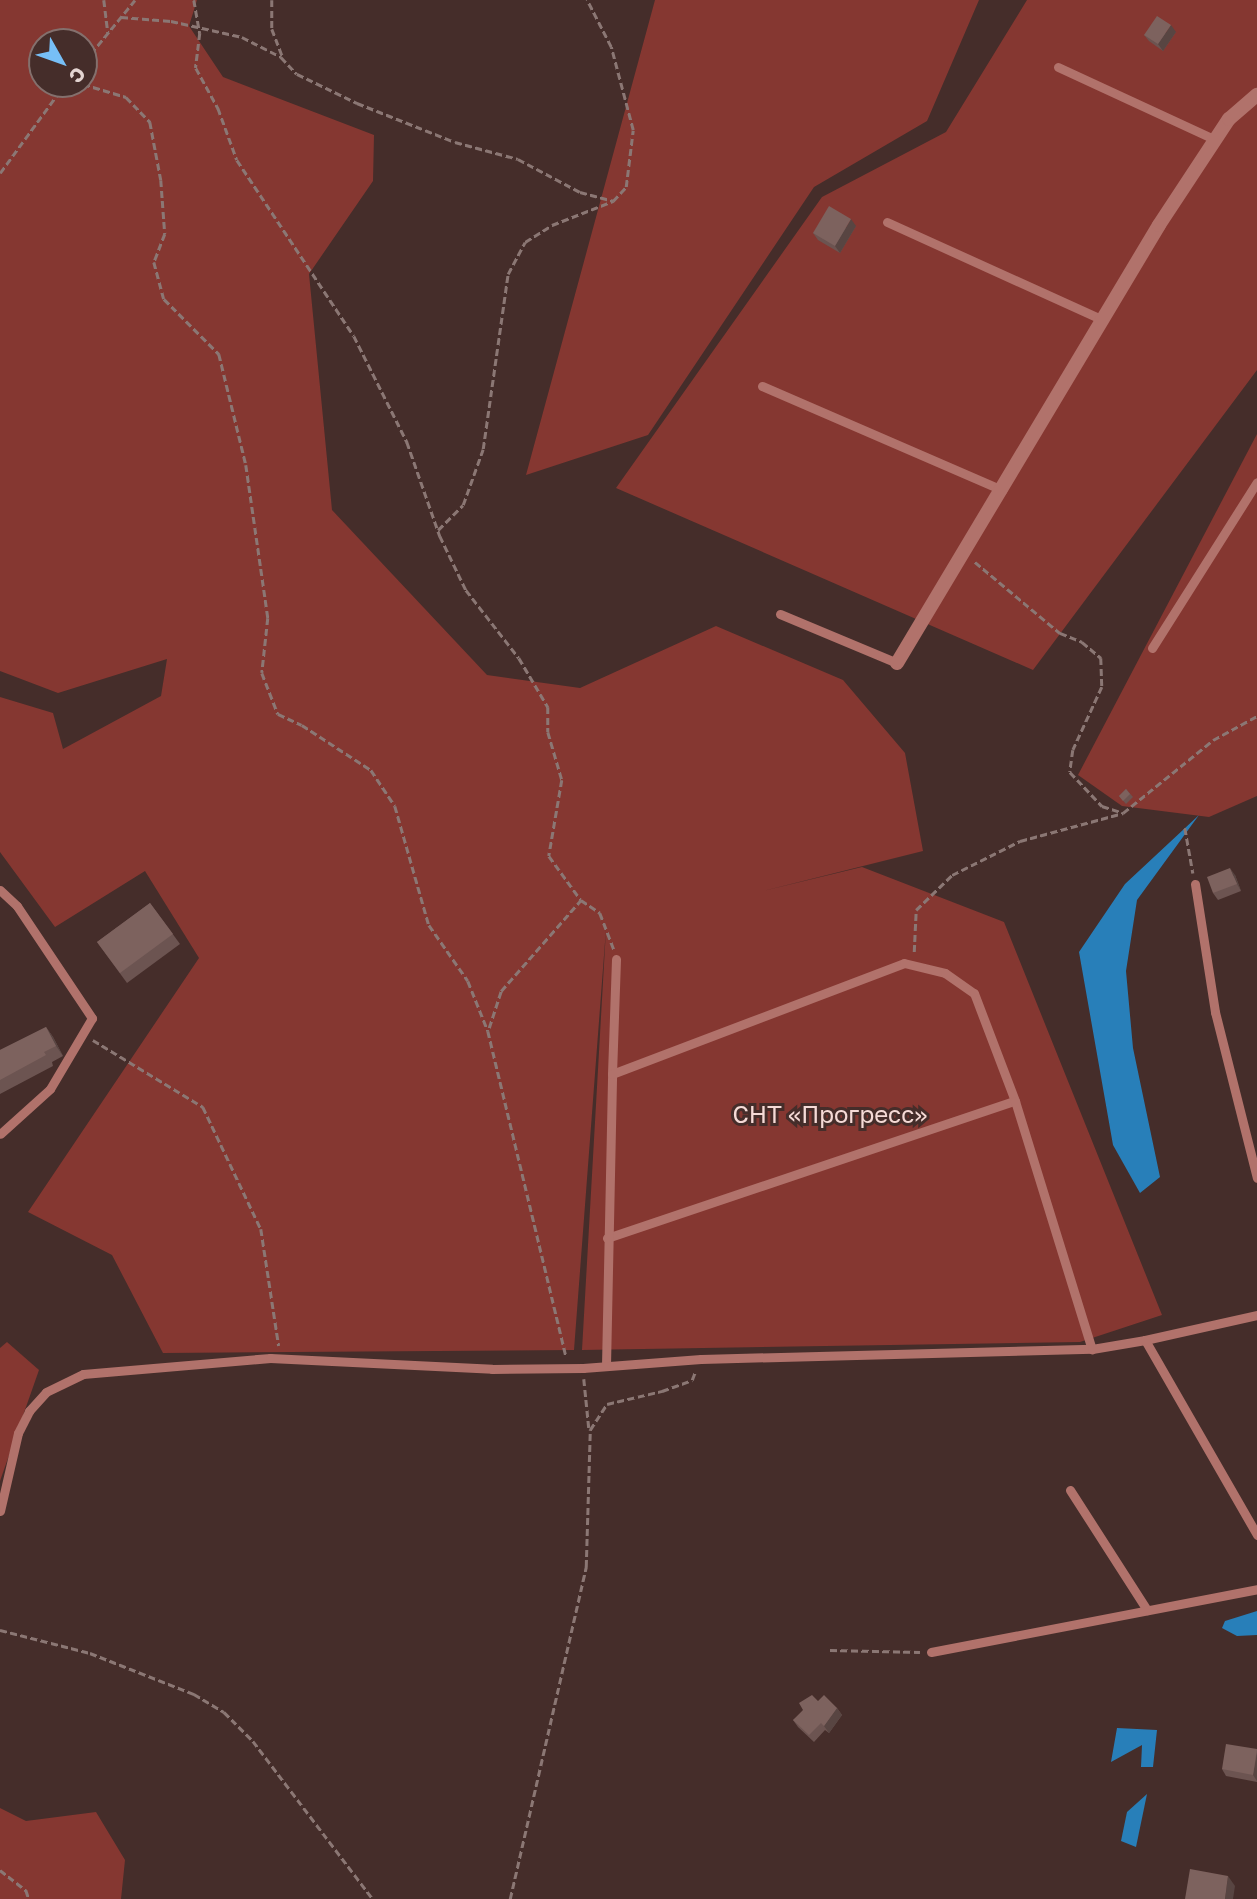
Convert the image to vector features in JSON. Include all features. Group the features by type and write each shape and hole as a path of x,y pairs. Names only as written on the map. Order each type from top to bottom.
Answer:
{"street":[{"path":"897,663 1102,320 1229,119 1257,95"}],"lane":[{"path":"1058,67 1216,140"},
{"path":"887,222 1102,320"},
{"path":"762,386 1002,490"},
{"path":"1152,649 1257,482"},
{"path":"780,614 897,663"},
{"path":"1195,884 1215,1012 1257,1178"},
{"path":"0,890 17,906 92,1018 50,1089 0,1134"},
{"path":"606,1366 607,1238 617,959"},
{"path":"612,1074 904,963 945,973 974,993 1015,1101 1092,1349"},
{"path":"607,1238 1015,1101"},
{"path":"0,1511 18,1433 29,1411 46,1392 83,1374 270,1358 492,1369 583,1368 701,1359 1092,1349 1257,1315"},
{"path":"1145,1340 1257,1535"},
{"path":"1070,1490 1147,1610"},
{"path":"931,1651 1257,1589"}],"path":[{"path":"104,0 108,33"},
{"path":"98,45 135,0"},
{"path":"194,0 199,28 195,68 218,108 237,160 354,336 407,442 438,530 466,590 519,658 548,707 548,732 562,780 549,856 581,900 600,913 617,959"},
{"path":"272,0 272,29 284,60 296,74 357,103 455,142 519,159 580,192 613,201"},
{"path":"438,530 463,505 483,449 508,274 525,242 552,225 613,201 626,187 633,130 611,47 587,0"},
{"path":"121,17 171,21 242,37 284,60"},
{"path":"98,89 126,97 150,122 161,180 165,234 154,262 164,299 219,354 260,541 268,618 262,673 278,714 302,724 371,770 395,806 429,925 468,981 488,1031 568,1368"},
{"path":"0,173 55,98"},
{"path":"965,553 1001,588 1101,658 1102,687 1073,750 1070,772 1102,806 1123,813"},
{"path":"916,966 916,910 952,875 1020,841 1123,813 1213,740 1257,716"},
{"path":"1185,828 1195,884"},
{"path":"488,1031 501,991 530,955 556,934 581,900"},
{"path":"83,1034 203,1107 261,1229 280,1352"},
{"path":"590,1430 607,1404 692,1380 701,1359"},
{"path":"510,1899 586,1567 590,1430 583,1368"},
{"path":"0,1630 90,1653 194,1694 224,1713 253,1741 373,1899"},
{"path":"830,1650 931,1651"},
{"path":"0,1870 26,1890 29,1899"}],"green space":[{"name":"СНТ «Прогресс»","path":"0,0 197,0 189,26 223,77 374,135 373,181 309,274 332,510 487,675 580,688 716,626 843,680 905,753 923,851 759,892 862,867 1004,922 1162,1315 1080,1342 582,1350 606,929 574,1350 163,1353 112,1255 28,1212 199,958 145,871 55,927 0,852 0,697 53,713 63,749 161,696 167,659 58,693 0,671"},
{"path":"655,0 979,0 927,121 814,187 648,435 526,475"},
{"path":"1027,0 1257,0 1257,370 1033,670 616,488 822,197 946,132"},
{"path":"1257,434 1257,796 1209,817 1122,806 1078,775"},
{"path":"7,1342 39,1370 0,1481 0,1348"},
{"path":"0,1808 26,1821 96,1812 125,1860 121,1899 0,1899"}],"water":[{"path":"1199,815 1137,900 1126,971 1133,1048 1160,1177 1140,1193 1113,1145 1079,952 1125,884"},
{"path":"1257,1611 1257,1635 1237,1636 1222,1628 1225,1621"},
{"path":"1117,1728 1157,1730 1153,1767 1141,1767 1142,1745 1111,1762"},
{"path":"1147,1794 1136,1847 1121,1841 1127,1812"}],"building":[{"path":"1157,16 1171,25 1158,44 1144,35"},
{"path":"829,206 851,219 835,246 813,233"},
{"path":"1126,789 1130,794 1123,801 1119,796"},
{"path":"1230,868 1237,884 1213,893 1207,877"},
{"path":"150,903 173,934 120,973 97,942"},
{"path":"46,1027 56,1046 44,1052 46,1055 0,1080 0,1050"},
{"path":"812,1695 818,1701 824,1695 837,1708 824,1726 821,1723 809,1735 793,1720 803,1710 799,1703"},
{"path":"1226,1744 1257,1749 1253,1775 1222,1769"},
{"path":"1190,1869 1228,1876 1225,1899 1185,1899"}]}
